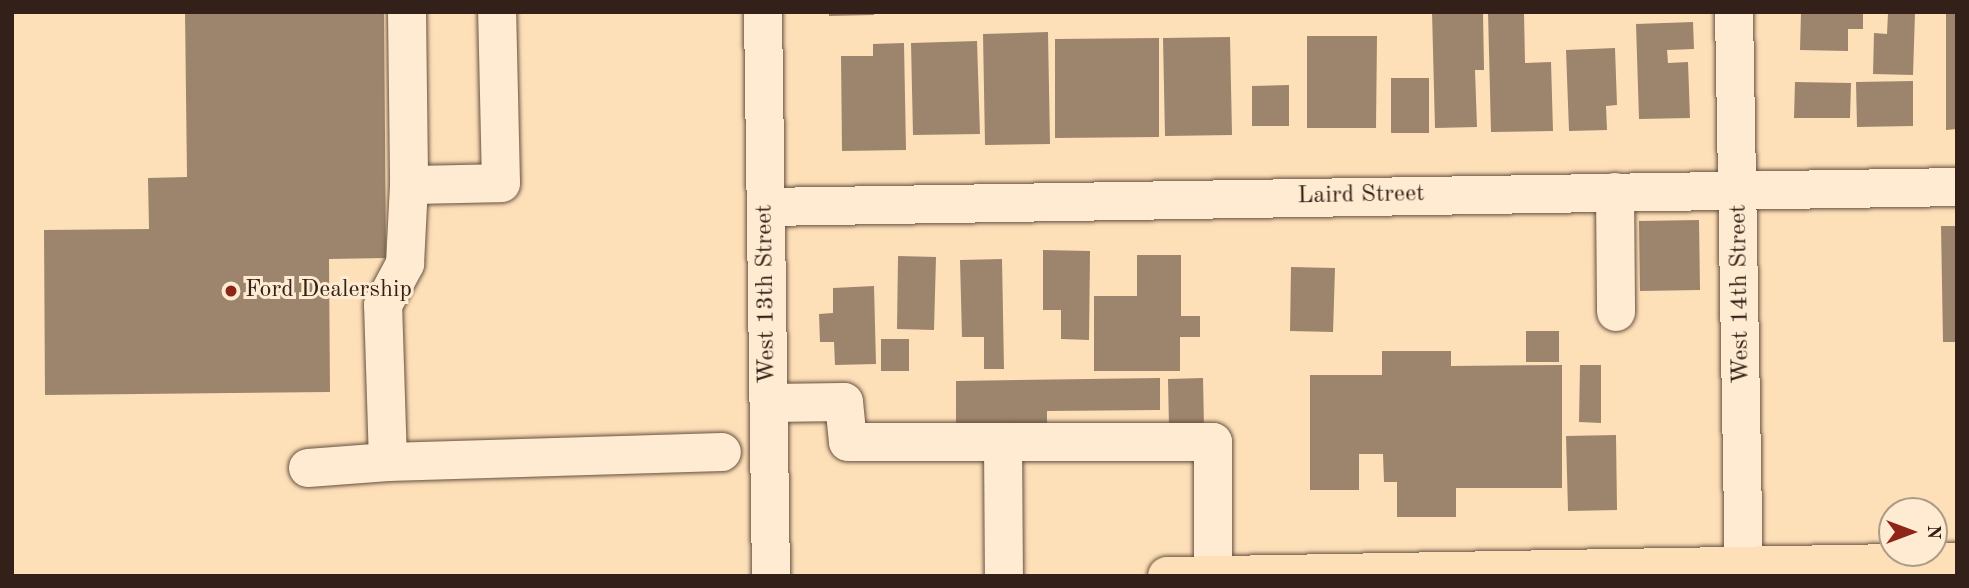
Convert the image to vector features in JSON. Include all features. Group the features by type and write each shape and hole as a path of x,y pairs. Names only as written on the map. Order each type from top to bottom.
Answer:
{"main road":[{"path":"1167,576 1744,572 1957,562"}],"street":[{"path":"388,462 383,304 405,264 409,185 407,12"},
{"path":"409,185 501,183 497,12"},
{"name":"West 13th Street","path":"763,12 771,576"},
{"name":"West 14th Street","path":"1734,12 1740,190 1744,572"},
{"name":"Laird Street","path":"766,207 1957,187"},
{"path":"1615,192 1616,312"},
{"path":"769,403 844,402 848,442 1213,442 1213,575"},
{"path":"1003,442 1004,576"},
{"path":"308,468 388,462 722,452"}],"building":[{"path":"185,12 384,12 386,258 329,259 330,392 45,395 44,230 149,229 148,178 187,177"},
{"path":"829,12 874,12 874,15 829,16"},
{"path":"1432,12 1483,12 1484,70 1475,70 1477,127 1435,128"},
{"path":"1488,12 1524,12 1525,63 1551,62 1553,131 1491,132"},
{"path":"1801,12 1863,12 1863,29 1848,29 1848,51 1800,50"},
{"path":"1946,12 1957,12 1957,129 1946,130"},
{"path":"1888,13 1915,13 1913,75 1873,74 1874,33 1887,34"},
{"path":"1693,22 1694,49 1667,50 1668,63 1688,62 1690,118 1639,119 1636,24"},
{"path":"1048,32 1050,144 985,145 983,34"},
{"path":"1307,36 1377,36 1376,128 1307,128"},
{"path":"1230,37 1232,135 1165,136 1163,38"},
{"path":"1159,38 1159,137 1055,138 1055,39"},
{"path":"977,41 980,134 913,135 911,43"},
{"path":"904,43 906,150 842,151 841,56 873,56 873,44"},
{"path":"1615,48 1617,105 1606,106 1607,130 1569,131 1566,50"},
{"path":"1391,78 1429,78 1429,133 1391,133"},
{"path":"1913,81 1913,126 1857,127 1856,82"},
{"path":"1795,82 1851,83 1850,118 1794,118"},
{"path":"1289,85 1289,126 1252,126 1252,86"},
{"path":"1699,220 1700,290 1640,291 1639,221"},
{"path":"1941,226 1957,226 1957,342 1943,342"},
{"path":"1043,250 1090,251 1089,340 1061,339 1061,310 1043,310"},
{"path":"1137,255 1181,255 1181,316 1200,316 1200,337 1180,337 1180,371 1094,371 1094,296 1137,296"},
{"path":"898,256 936,257 934,330 897,329"},
{"path":"1002,259 1004,369 984,369 984,337 962,337 960,260"},
{"path":"1291,267 1335,268 1333,332 1290,331"},
{"path":"874,286 876,364 835,365 834,342 820,342 819,314 833,313 833,288"},
{"path":"1526,331 1559,331 1559,362 1526,362"},
{"path":"881,339 909,339 909,371 881,371"},
{"path":"1382,351 1451,351 1451,366 1562,365 1562,488 1456,488 1456,517 1397,517 1397,482 1384,482 1383,454 1359,454 1359,490 1310,490 1310,375 1382,375"},
{"path":"1580,365 1601,365 1601,423 1579,422"},
{"path":"1160,378 1160,410 1047,411 1047,424 956,426 956,381"},
{"path":"1203,378 1204,427 1169,427 1168,379"},
{"path":"1616,435 1617,510 1568,511 1566,436"}],"place":[{"name":"Ford Dealership","path":"231,291"}]}
